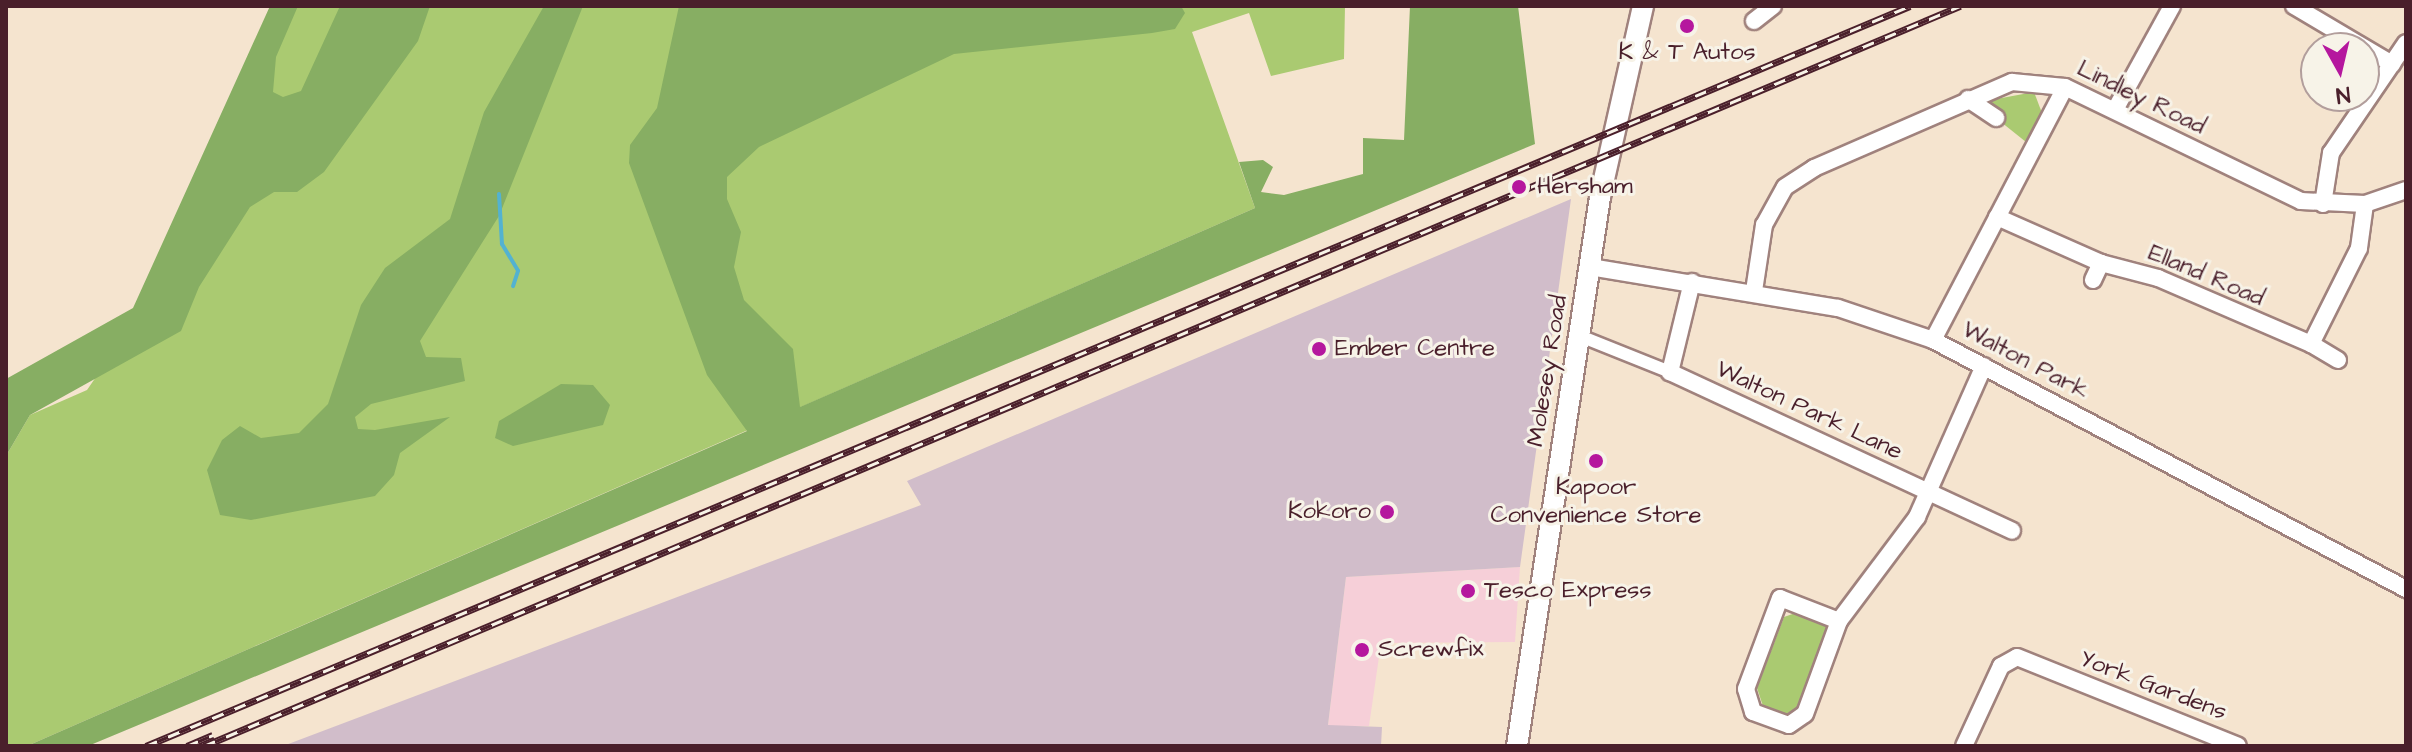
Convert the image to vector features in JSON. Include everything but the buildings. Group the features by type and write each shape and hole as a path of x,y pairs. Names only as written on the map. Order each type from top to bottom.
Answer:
{"street":[{"name":"Molesey Road","path":"1517,746 1590,267 1643,6"},
{"path":"1754,21 1773,6"},
{"path":"2116,108 2172,6"},
{"path":"2294,6 2392,64"},
{"path":"2323,204 2331,153 2406,43"},
{"name":"Lindley Road","path":"1754,291 1764,225 1785,187 1968,99 2012,82 2065,87 2116,108 2276,193 2323,204 2365,204 2406,190"},
{"path":"1933,340 2065,87"},
{"path":"1968,99 1996,118"},
{"path":"2311,344 2359,248 2365,204"},
{"name":"Elland Road","path":"1997,217 2101,263 2158,278 2311,344 2338,360"},
{"path":"2093,280 2101,263"},
{"name":"Walton Park","path":"1590,267 1754,291 1868,316 1933,340 2406,589"},
{"path":"1580,336 1670,372 1692,282"},
{"path":"1839,621 1780,598 1746,689 1753,712 1798,723 1839,621 1928,494 1984,366"},
{"name":"Walton Park Lane","path":"1670,372 2012,531"},
{"name":"York Gardens","path":"1964,746 2001,666 2017,657 2238,746"}],"shaded area":[{"path":"1571,199 1520,567 1346,577 1328,725 1382,727 1381,746 283,746 921,505 907,481"},
{"path":"1520,567 1515,642 1381,643 1369,726 1328,726 1346,577"}],"green space":[{"path":"270,6 298,6 276,57 273,92 283,97 301,91 340,6 430,6 418,41 324,172 297,192 274,192 250,207 199,287 181,331 30,415 6,456 6,379 133,308"},
{"path":"288,6 1345,6 1344,59 1271,76 1249,13 1192,32 1255,208 27,746 6,746 6,456 30,415 87,390 125,335"},
{"path":"544,6 583,6 499,216 420,341 426,357 461,358 465,381 371,404 355,417 358,429 375,430 450,417 400,453 394,475 375,496 251,520 220,515 207,470 222,440 240,426 261,438 299,433 328,404 361,305 385,268 450,219 484,112"},
{"path":"679,6 1181,6 1185,13 1175,29 954,54 759,147 727,177 727,199 741,232 734,267 744,300 793,349 800,407 1255,208 1239,162 1263,160 1273,167 1261,192 1284,195 1363,174 1363,138 1404,140 1410,6 1518,6 1535,144 88,746 27,746 747,431 707,375 629,163 630,145 657,108"},
{"path":"2034,92 2042,113 2026,142 1996,118 1991,100"},
{"path":"561,384 593,385 610,405 603,425 513,446 495,438 499,421"},
{"path":"1801,611 1831,625 1804,707 1785,714 1763,706 1757,688 1784,617"}],"waterway":[{"path":"499,194 502,244 518,271 513,286"}],"railway":[{"path":"146,746 1910,6"},
{"path":"204,746 1960,6"},
{"path":"187,746 213,735"}],"place":[{"name":"K & T Autos","path":"1687,26"},
{"name":"Hersham","path":"1519,187"},
{"name":"Ember Centre","path":"1319,349"},
{"name":"Kapoor Convenience Store","path":"1596,461"},
{"name":"Kokoro","path":"1387,512"},
{"name":"Tesco Express","path":"1468,591"},
{"name":"Screwfix","path":"1362,650"}]}
